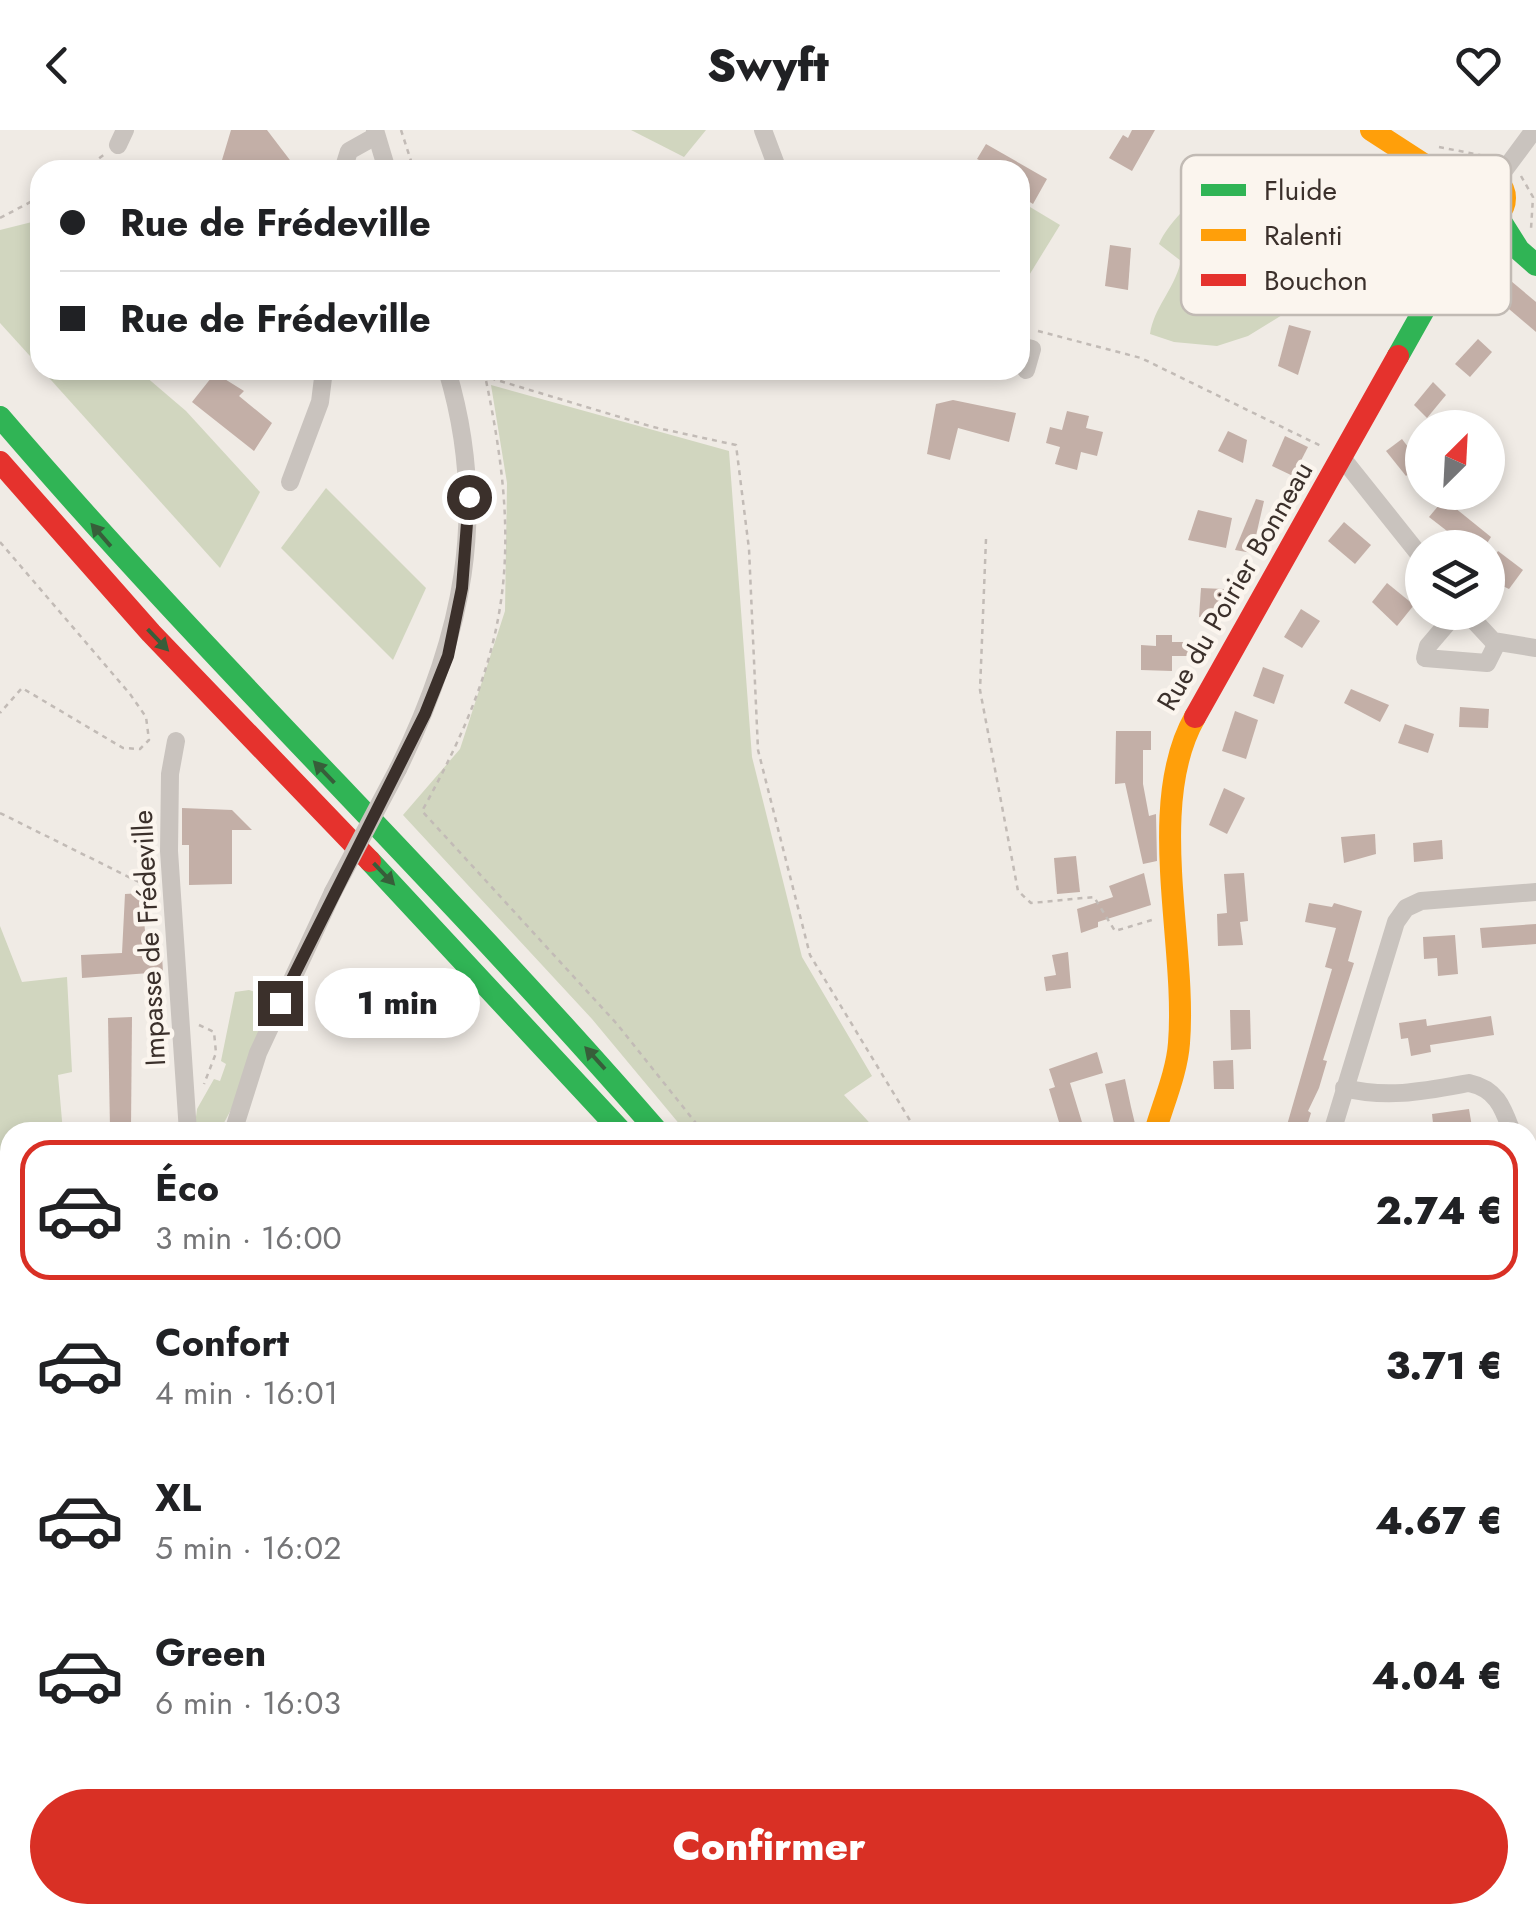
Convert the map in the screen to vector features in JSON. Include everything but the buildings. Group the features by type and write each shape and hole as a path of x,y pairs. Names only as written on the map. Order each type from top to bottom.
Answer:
{"main road":[{"path":"1371,130 1410,155"},
{"path":"1511,243 1536,265"},
{"name":"Rue du Poirier Bonneau","path":"1158,1122 1179,1046 1172,806 1182,739 1428,315"},
{"path":"0,417 127,564 547,1004 649,1122"},
{"path":"0,462 114,593 483,977 613,1122"}],"street":[{"path":"763,130 774,160"},
{"path":"1511,156 1534,130"},
{"path":"346,160 349,151 376,133 384,160"},
{"path":"290,482 320,402 323,380"},
{"path":"236,1122 258,1053 334,892 398,769 448,656 462,588 469,497 464,442 449,380"},
{"path":"1343,458 1405,536"},
{"path":"1442,630 1428,646 1425,658 1487,663 1497,643"},
{"path":"1484,630 1497,643 1536,648"},
{"name":"Impasse de Frédeville","path":"176,741 170,774 172,899 187,1122"},
{"path":"1335,1122 1396,922 1406,908 1421,900 1536,892"},
{"path":"1344,1088 1366,1095 1399,1095 1469,1083 1481,1086 1501,1102 1508,1122"}],"path":[{"path":"400,130 410,160"},
{"path":"95,160 122,137"},
{"path":"1426,139 1458,155"},
{"path":"1520,173 1533,197 1528,240"},
{"path":"0,218 30,202"},
{"path":"1030,332 1032,329 1140,358 1272,419 1343,458"},
{"path":"487,380 504,484 508,560 499,625 465,728 422,811 617,1024 694,1122"},
{"path":"497,380 736,445 749,549 758,750 810,955 911,1122"},
{"path":"986,539 980,690 1018,891 1031,902 1094,897 1115,931 1178,912"},
{"path":"0,542 130,694 146,717 149,740 140,749 123,748 22,688 0,714"},
{"path":"0,813 172,899"},
{"path":"180,1034 196,1024 214,1032 217,1041 203,1086 194,1100 185,1104"}],"green space":[{"path":"631,130 706,130 684,157"},
{"path":"1030,207 1060,225 1030,274"},
{"path":"1181,214 1181,261 1159,244"},
{"path":"30,222 30,356 0,323 0,230"},
{"path":"1181,261 1181,315 1282,315 1248,336 1217,346 1174,342 1150,334"},
{"path":"51,380 150,380 186,411 260,492 220,568"},
{"path":"491,385 729,451 752,757 802,957 872,1076 844,1095 869,1122 678,1122 592,1019 403,815 460,749 505,611 507,483"},
{"path":"326,488 426,588 393,660 281,548"},
{"path":"0,926 22,982 67,977 72,1072 58,1075 62,1122 0,1122"},
{"path":"249,990 271,997 224,1122 195,1122 197,1109 214,1079 220,1081 226,1064 221,1061 235,992"}],"traffic: fast":[{"path":"1511,237 1536,265"},
{"path":"1398,356 1421,315"},
{"path":"0,417 162,598 578,1041 649,1122"},
{"path":"370,861 613,1122"}],"traffic: slow":[{"path":"1371,130 1410,155"},
{"path":"1158,1122 1179,1043 1171,876 1173,791 1180,752 1195,717"}],"traffic: jam":[{"path":"1195,717 1398,356"},
{"path":"0,462 151,633 370,861"}],"route":[{"path":"280,1003 362,832 425,714 448,656 462,588 469,497"}]}
